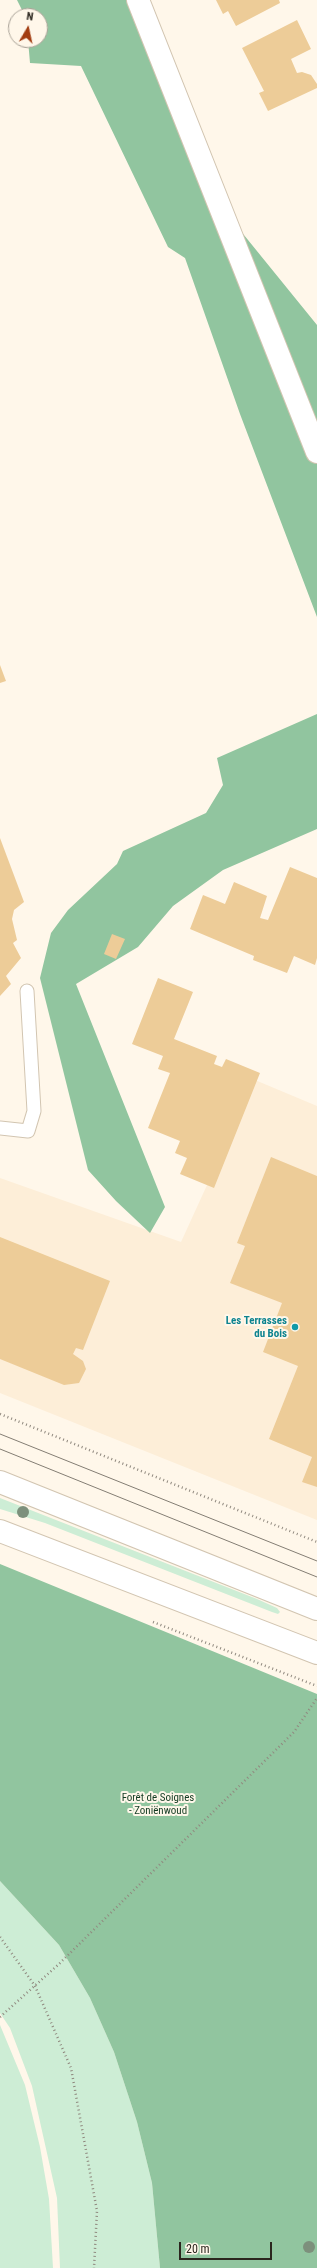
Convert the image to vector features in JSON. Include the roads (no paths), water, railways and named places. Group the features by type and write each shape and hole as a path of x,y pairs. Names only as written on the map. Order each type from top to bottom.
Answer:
{"main road":[{"path":"138,0 317,452"},
{"path":"0,1482 317,1609"},
{"path":"0,1531 317,1653"}],"lane":[{"path":"0,1128 28,1131 34,1111 27,991"}],"tram line":[{"path":"0,1434 317,1561"},
{"path":"0,1449 317,1577"}],"place":[{"name":"Les Terrasses du Bois","path":"295,1327"}],"park label":[{"name":"Forêt de Soignes - Zoniënwoud","path":"158,1804"}]}
